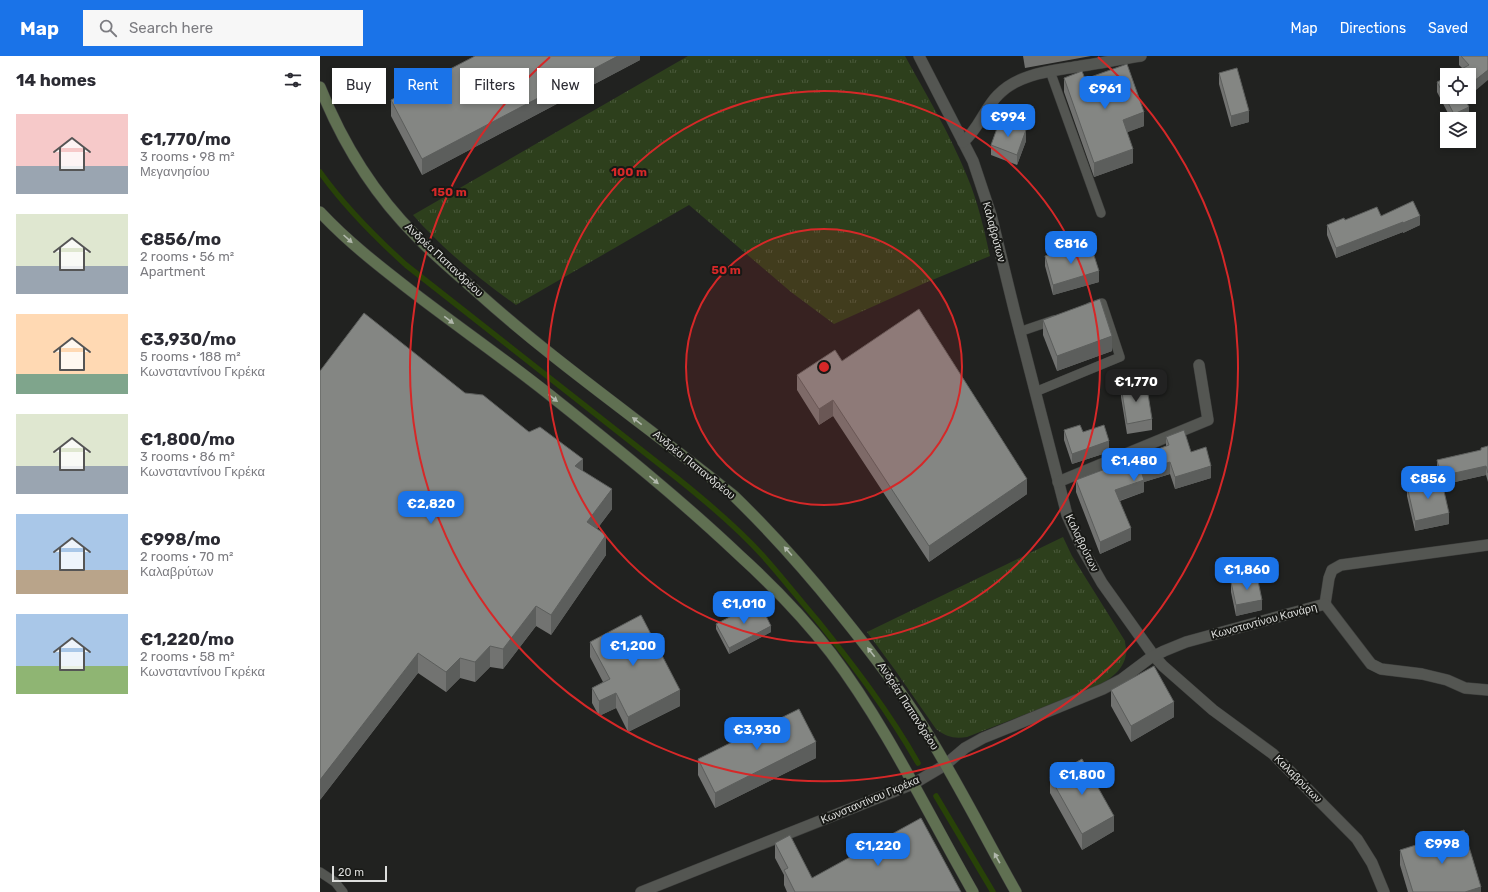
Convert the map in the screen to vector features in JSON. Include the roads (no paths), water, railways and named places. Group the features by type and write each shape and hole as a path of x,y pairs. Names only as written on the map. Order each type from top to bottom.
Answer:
{"main road":[{"name":"Ανδρέα Παπανδρέου","path":"320,87 332,116 360,165 383,198 410,230 432,252 516,326 734,496 763,524 810,576 882,666 924,728 1016,892"},
{"path":"320,212 333,226 380,267 554,398 706,524 750,565 802,619 829,651 859,693 973,892"}],"street":[{"name":"Καλαβρύτων","path":"919,56 973,162 992,215 1058,482 1067,515 1082,548 1102,583 1154,656 1163,666 1213,710 1272,754 1358,838 1372,863 1384,892"},
{"path":"963,142 974,130 997,95 1016,82 1029,76 1050,71 1141,56"},
{"path":"1058,482 1208,420 1199,365"},
{"path":"1325,604 1329,578 1332,570 1341,564 1488,545"},
{"name":"Κωνσταντίνου Κανάρη","path":"1154,656 1186,642 1325,604 1371,664 1381,669 1422,674 1447,680 1464,688 1488,690"},
{"name":"Κωνσταντίνου Γκρέκα","path":"640,892 912,784 945,765 965,748 983,738 1103,689 1122,679 1154,656"}],"lane":[{"path":"1050,71 1101,213"},
{"path":"1035,392 1120,357 1102,302 1079,311"},
{"path":"1020,332 1064,316"},
{"path":"320,872 335,882 343,892"}],"waterway":[{"path":"320,172 360,221 406,265 677,478 744,536 777,572 844,655 883,707 918,763"},
{"path":"936,796 993,892"}]}
